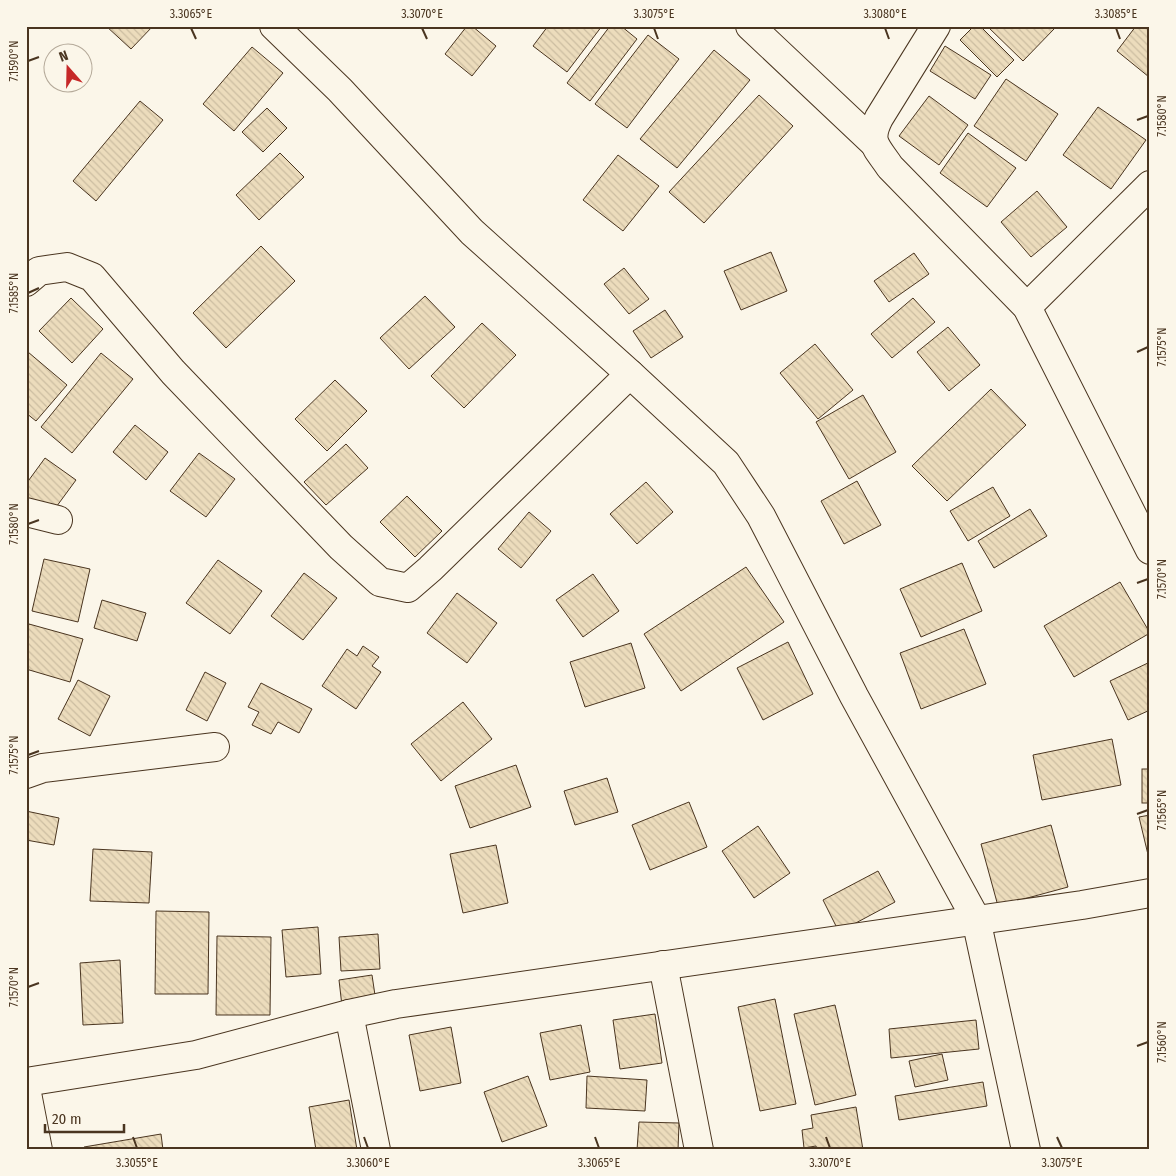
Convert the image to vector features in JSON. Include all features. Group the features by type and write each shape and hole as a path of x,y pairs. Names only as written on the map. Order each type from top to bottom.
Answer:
{"street":[{"path":"274,26 340,90 472,232 726,463 761,516 854,696 976,919 1026,1150"},
{"path":"750,26 873,142 890,167 1027,307 1150,550"},
{"path":"873,142 872,132 879,118 936,26"},
{"path":"1027,307 1150,185"},
{"path":"26,282 39,272 67,267 92,277 173,372 341,547 380,582 408,588 430,569 630,374"},
{"path":"26,512 58,520"},
{"path":"26,774 42,768 215,747"},
{"path":"26,1082 196,1055 349,1014 396,1004 1082,905 1150,893"},
{"path":"663,965 699,1150"},
{"path":"349,1014 376,1150"},
{"path":"26,1088 38,1150"}],"building":[{"path":"106,26 153,26 131,49"},
{"path":"467,26 472,26 496,46 472,76 445,54"},
{"path":"548,26 602,26 567,72 533,46"},
{"path":"610,26 621,26 637,39 590,101 567,83"},
{"path":"974,26 980,26 1014,60 997,77 960,40"},
{"path":"987,26 1051,26 1054,29 1023,61"},
{"path":"1136,26 1150,26 1149,77 1117,51"},
{"path":"648,35 679,59 627,128 595,104"},
{"path":"945,46 991,75 975,99 930,71"},
{"path":"252,47 283,73 234,131 203,104"},
{"path":"714,50 750,80 677,168 640,139"},
{"path":"1006,79 1058,114 1026,161 974,126"},
{"path":"759,95 793,126 704,223 669,192"},
{"path":"929,96 968,125 939,165 899,136"},
{"path":"140,101 163,120 96,201 73,181"},
{"path":"1098,107 1146,140 1111,189 1063,155"},
{"path":"267,108 287,128 263,152 242,132"},
{"path":"968,133 1016,168 987,207 940,173"},
{"path":"280,153 304,177 259,220 236,195"},
{"path":"618,155 659,186 623,231 583,200"},
{"path":"1037,191 1067,227 1031,257 1001,222"},
{"path":"261,246 295,281 226,348 193,313"},
{"path":"771,252 787,291 741,310 724,271"},
{"path":"914,253 929,274 889,302 874,281"},
{"path":"624,268 649,299 629,314 604,284"},
{"path":"425,296 455,327 409,369 380,338"},
{"path":"71,298 103,329 72,363 39,331"},
{"path":"913,298 935,322 892,358 871,334"},
{"path":"665,310 683,337 651,358 633,331"},
{"path":"482,323 516,355 464,408 431,376"},
{"path":"948,327 980,365 949,391 917,352"},
{"path":"815,344 853,390 818,419 780,373"},
{"path":"28,352 67,385 36,421 26,413 26,354"},
{"path":"101,353 133,379 72,453 41,427"},
{"path":"335,380 367,411 327,451 295,419"},
{"path":"991,389 1026,425 947,501 912,466"},
{"path":"863,395 896,452 849,479 816,422"},
{"path":"135,425 168,452 146,480 113,452"},
{"path":"346,444 368,468 326,505 304,482"},
{"path":"199,453 235,479 206,517 170,491"},
{"path":"45,458 76,480 51,514 26,496 26,484"},
{"path":"857,481 881,525 844,544 821,501"},
{"path":"646,482 673,512 637,544 610,514"},
{"path":"993,487 1010,516 968,541 950,511"},
{"path":"407,496 442,531 415,557 380,522"},
{"path":"1030,509 1047,536 994,568 978,541"},
{"path":"529,512 551,531 521,568 498,549"},
{"path":"44,559 90,569 78,622 32,611"},
{"path":"218,560 262,591 230,634 186,603"},
{"path":"962,563 982,611 921,637 900,589"},
{"path":"746,567 784,622 681,691 644,634"},
{"path":"304,573 337,598 303,640 271,616"},
{"path":"593,574 619,611 583,637 556,600"},
{"path":"1120,582 1150,633 1074,677 1044,626"},
{"path":"457,593 497,623 467,663 427,633"},
{"path":"102,600 146,613 137,641 94,628"},
{"path":"29,624 83,639 70,682 26,669 26,634"},
{"path":"964,629 986,684 921,709 900,653"},
{"path":"788,642 813,694 763,720 737,668"},
{"path":"631,643 645,688 585,707 570,662"},
{"path":"363,646 379,657 372,666 381,672 356,709 322,686 347,649 357,656"},
{"path":"1150,662 1150,710 1128,720 1110,681"},
{"path":"205,672 226,683 207,721 186,710"},
{"path":"78,680 110,696 90,736 58,719"},
{"path":"261,683 312,709 299,733 278,722 271,734 252,725 259,712 248,707"},
{"path":"463,702 492,739 441,781 411,744"},
{"path":"1112,739 1121,785 1042,800 1033,755"},
{"path":"516,765 531,807 470,828 455,786"},
{"path":"1142,769 1150,769 1150,803 1142,803"},
{"path":"607,778 618,812 575,825 564,791"},
{"path":"689,802 707,847 650,870 632,825"},
{"path":"26,811 59,818 54,845 26,840"},
{"path":"1150,815 1150,863 1139,817"},
{"path":"1051,825 1068,887 998,906 981,844"},
{"path":"758,826 790,873 754,898 722,851"},
{"path":"496,845 508,903 463,913 450,854"},
{"path":"93,849 152,852 149,903 90,901"},
{"path":"878,871 895,902 839,932 823,900"},
{"path":"156,911 209,912 208,994 155,994"},
{"path":"318,927 321,974 286,977 282,930"},
{"path":"378,934 380,969 341,971 339,937"},
{"path":"217,936 271,937 270,1015 216,1015"},
{"path":"120,960 123,1023 83,1025 80,963"},
{"path":"372,975 376,1002 342,1006 339,980"},
{"path":"775,999 796,1104 760,1111 738,1007"},
{"path":"835,1005 856,1095 815,1105 794,1014"},
{"path":"655,1014 662,1063 620,1069 613,1020"},
{"path":"976,1020 979,1049 891,1058 889,1029"},
{"path":"581,1025 590,1072 550,1080 540,1033"},
{"path":"451,1027 461,1083 420,1091 409,1035"},
{"path":"942,1054 948,1080 915,1087 909,1061"},
{"path":"528,1076 547,1126 502,1142 484,1092"},
{"path":"587,1076 647,1080 645,1111 586,1108"},
{"path":"983,1082 987,1106 899,1120 895,1096"},
{"path":"349,1100 357,1150 316,1150 309,1107"},
{"path":"856,1107 863,1150 817,1150 816,1146 804,1148 802,1130 813,1128 811,1115"},
{"path":"639,1122 679,1123 678,1150 637,1150"},
{"path":"161,1134 163,1150 84,1150 84,1147"}]}
